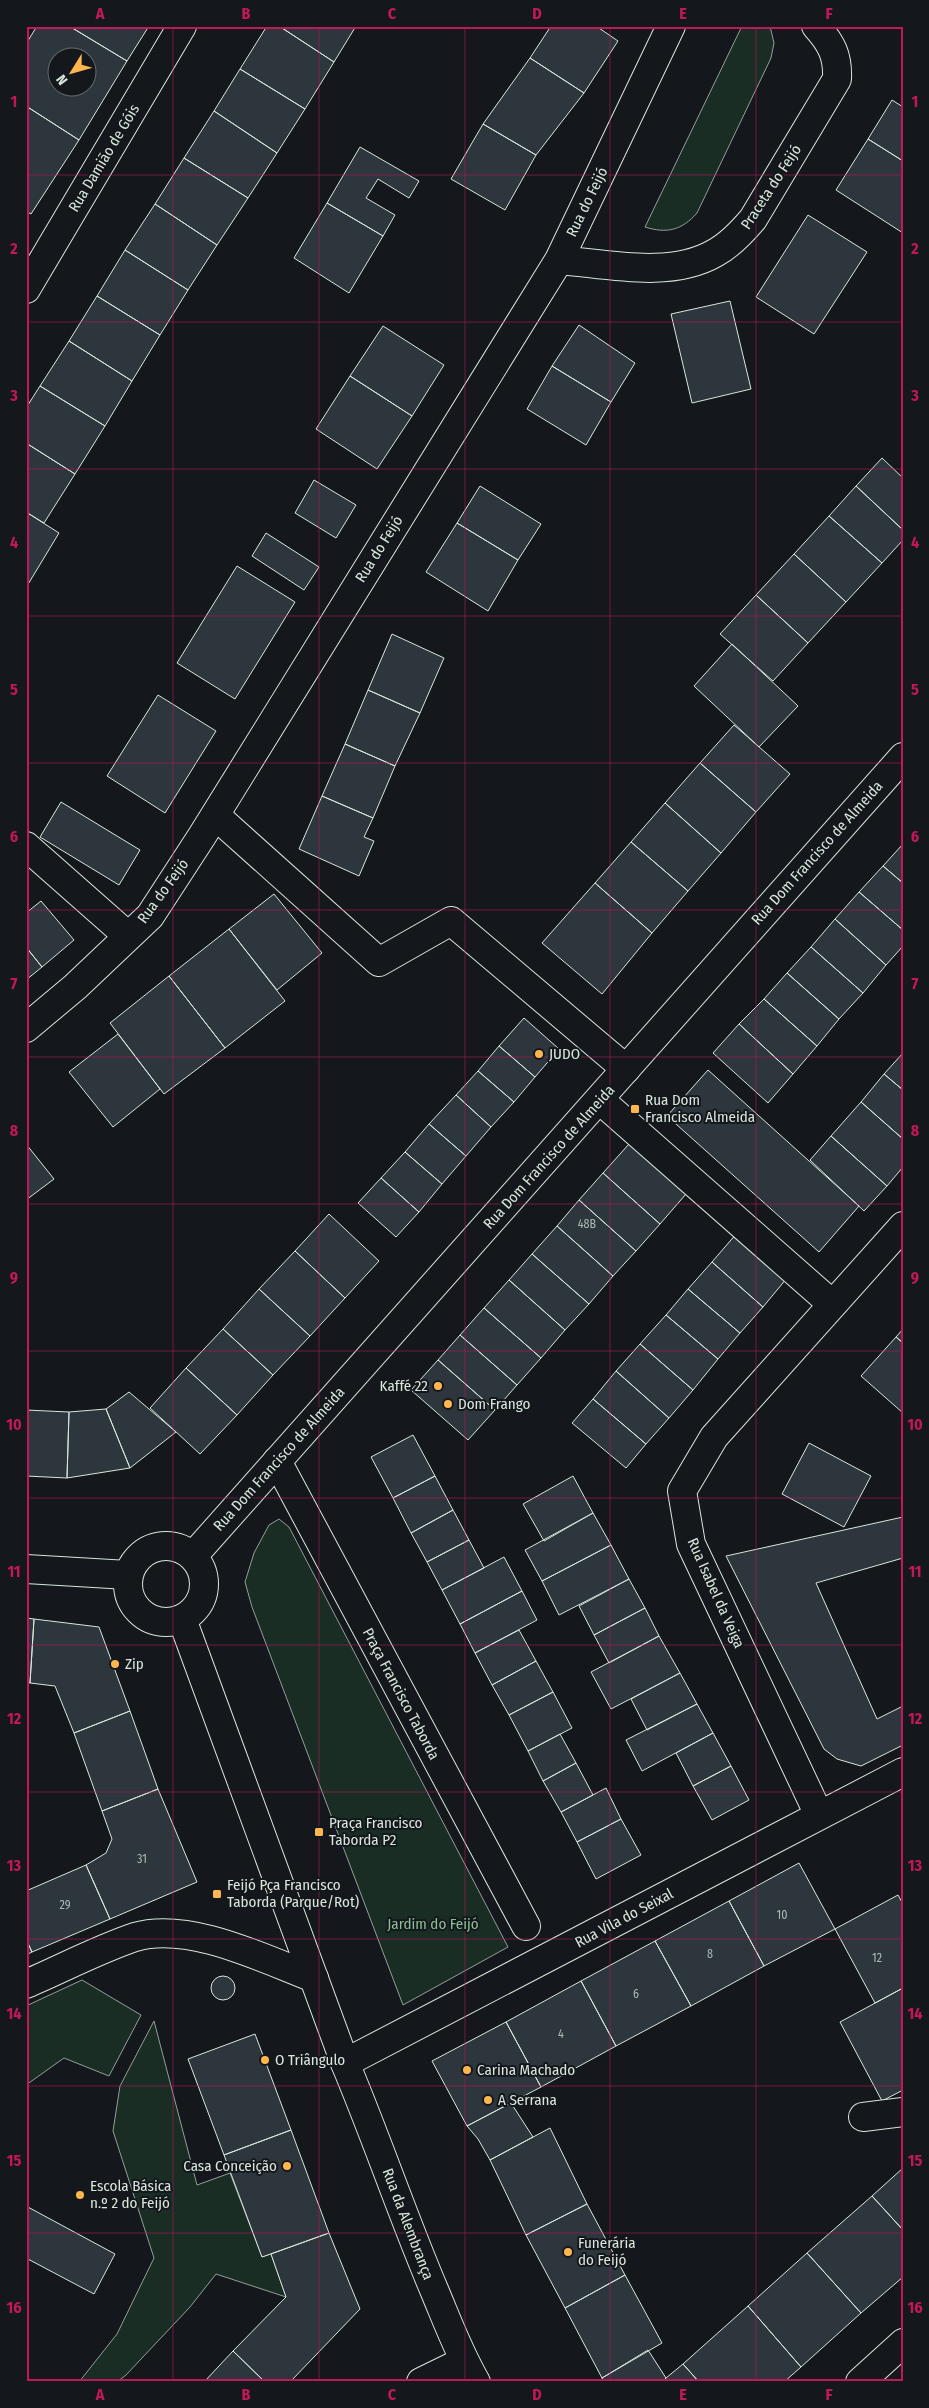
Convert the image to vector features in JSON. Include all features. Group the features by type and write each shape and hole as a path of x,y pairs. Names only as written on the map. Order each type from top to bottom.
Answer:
{"street":[{"name":"Rua Damião de Góis","path":"26,289 182,26"},
{"name":"Rua do Feijó","path":"26,1028 76,987 150,916 215,815 559,260 671,26"},
{"name":"Praceta do Feijó","path":"559,260 653,267 684,265 716,253 742,232 753,219 837,80 838,62 831,45 816,26"},
{"name":"Rua Dom Francisco de Almeida","path":"193,1556 903,757"},
{"path":"215,815 379,962 451,921 626,1069"},
{"path":"26,846 128,936"},
{"path":"600,1100 832,1304"},
{"name":"Rua Isabel da Veiga","path":"819,1815 691,1544 682,1491 714,1437 903,1226"},
{"name":"Praça Francisco Taborda","path":"277,1462 526,1926"},
{"path":"168,1545 181,1548 193,1556 201,1568 205,1582 202,1598 194,1611 182,1619 168,1623 154,1621 132,1603 128,1590 128,1575 133,1563 142,1553 154,1547 168,1545"},
{"path":"26,1569 128,1575"},
{"path":"182,1619 345,2063"},
{"name":"Rua Vila do Seixal","path":"345,2063 903,1772"},
{"path":"26,1984 136,1937 177,1933 222,1943 314,1978"},
{"name":"Rua da Alembrança","path":"345,2063 366,2112 415,2244 470,2371"},
{"path":"863,2117 903,2112"},
{"path":"860,2382 903,2342"},
{"path":"421,2382 470,2371"}],"green space":[{"path":"742,26 770,26 774,43 771,58 697,213 686,223 674,229 660,230 645,227"},
{"name":"Jardim do Feijó","path":"279,1519 289,1527 508,1947 403,2005 252,1607 245,1582 254,1553 269,1525"},
{"path":"82,1980 141,2015 109,2076 64,2058 26,2085 26,2006"},
{"path":"154,2021 197,2185 230,2173 262,2257 271,2254 286,2297 216,2274 190,2307 126,2375 117,2382 79,2382 117,2334 154,2258 113,2131 120,2086"}],"building":[{"path":"37,26 69,26 127,61 79,140 26,106 26,44"},
{"path":"69,26 149,26 127,61"},
{"path":"267,26 279,26 334,62 305,109 240,69"},
{"path":"279,26 356,26 334,62"},
{"path":"551,26 596,26 618,41 584,93 530,58"},
{"path":"530,58 584,93 536,155 483,124"},
{"path":"240,69 305,109 277,153 214,111"},
{"path":"892,100 903,107 903,161 868,139"},
{"path":"26,106 79,140 31,214 26,211"},
{"path":"214,111 277,153 248,198 184,158"},
{"path":"483,124 536,155 505,210 451,179"},
{"path":"868,139 903,161 903,233 836,190"},
{"path":"360,147 419,181 409,198 378,179 366,198 395,215 383,236 327,203"},
{"path":"184,158 248,198 217,245 155,204"},
{"path":"327,203 383,236 349,293 294,258"},
{"path":"155,204 217,245 188,290 125,250"},
{"path":"808,215 867,252 814,334 756,297"},
{"path":"125,250 188,290 160,335 97,296"},
{"path":"97,296 160,335 132,381 69,341"},
{"path":"730,301 751,389 692,403 671,314"},
{"path":"579,325 635,363 611,402 552,366"},
{"path":"383,326 444,365 412,416 350,376"},
{"path":"69,341 132,381 105,426 40,386"},
{"path":"552,366 611,402 586,445 527,409"},
{"path":"350,376 412,416 377,469 316,429"},
{"path":"40,386 105,426 75,474 26,443 26,408"},
{"path":"26,443 75,474 44,523 26,512"},
{"path":"882,458 903,478 903,530 856,486"},
{"path":"314,480 356,505 336,538 295,513"},
{"path":"480,486 541,524 518,560 457,523"},
{"path":"856,486 903,530 903,540 882,563 829,516"},
{"path":"26,512 59,533 27,586 26,586"},
{"path":"829,516 882,563 846,602 794,554"},
{"path":"457,523 518,560 488,611 426,572"},
{"path":"266,533 319,567 304,590 252,556"},
{"path":"794,554 846,602 808,643 756,595"},
{"path":"237,566 295,602 235,699 177,663"},
{"path":"756,595 808,643 773,681 720,634"},
{"path":"392,634 444,658 420,713 368,690"},
{"path":"732,644 798,706 759,747 694,686"},
{"path":"368,690 420,713 395,766 345,744"},
{"path":"158,695 216,731 165,813 107,776"},
{"path":"734,725 790,774 756,812 700,763"},
{"path":"345,744 395,766 373,818 322,796"},
{"path":"700,763 756,812 721,853 665,803"},
{"path":"322,796 373,818 364,837 374,841 359,876 299,849"},
{"path":"61,802 140,850 119,885 40,837"},
{"path":"665,803 721,853 688,891 631,842"},
{"path":"631,842 688,891 652,933 595,883"},
{"path":"903,844 903,883 883,866"},
{"path":"883,866 903,883 903,930 859,892"},
{"path":"595,883 652,933 602,994 542,943"},
{"path":"859,892 903,930 903,946 886,965 835,919"},
{"path":"274,894 322,953 277,990 229,929"},
{"path":"41,901 74,940 42,967 26,947 26,913"},
{"path":"835,919 886,965 863,993 811,947"},
{"path":"229,929 285,1001 225,1048 169,976"},
{"path":"26,947 42,967 26,980"},
{"path":"811,947 863,993 839,1019 787,973"},
{"path":"787,973 839,1019 817,1046 764,999"},
{"path":"169,976 225,1048 164,1094 110,1023"},
{"path":"764,999 817,1046 793,1074 739,1024"},
{"path":"524,1018 559,1049 535,1077 499,1046"},
{"path":"739,1024 793,1074 768,1103 713,1053"},
{"path":"118,1034 160,1089 113,1127 69,1072"},
{"path":"499,1046 535,1077 514,1102 478,1071"},
{"path":"903,1053 903,1090 884,1074"},
{"path":"708,1070 859,1206 819,1252 667,1116"},
{"path":"478,1071 514,1102 491,1127 456,1095"},
{"path":"884,1074 903,1090 903,1139 861,1102"},
{"path":"456,1095 491,1127 466,1156 429,1124"},
{"path":"861,1102 903,1139 903,1167 887,1186 831,1136"},
{"path":"429,1124 466,1156 442,1184 405,1152"},
{"path":"831,1136 887,1186 864,1211 810,1160"},
{"path":"26,1144 54,1179 26,1200"},
{"path":"629,1144 686,1194 660,1224 603,1173"},
{"path":"405,1152 442,1184 419,1212 381,1178"},
{"path":"603,1173 660,1224 636,1251 579,1200"},
{"path":"381,1178 419,1212 396,1237 358,1203"},
{"path":"579,1200 636,1251 613,1276 557,1226"},
{"path":"329,1214 379,1261 345,1298 295,1251"},
{"path":"557,1226 613,1276 589,1304 532,1254"},
{"path":"737,1233 787,1278 763,1307 712,1262"},
{"path":"295,1251 345,1298 310,1336 259,1289"},
{"path":"532,1254 589,1304 565,1330 509,1280"},
{"path":"712,1262 763,1307 740,1333 688,1289"},
{"path":"509,1280 565,1330 541,1358 484,1308"},
{"path":"259,1289 310,1336 273,1375 223,1329"},
{"path":"688,1289 740,1333 718,1359 666,1315"},
{"path":"484,1308 541,1358 517,1385 460,1335"},
{"path":"666,1315 718,1359 693,1390 640,1344"},
{"path":"223,1329 273,1375 237,1415 186,1368"},
{"path":"903,1329 903,1343 896,1337"},
{"path":"460,1335 517,1385 495,1410 438,1360"},
{"path":"896,1337 903,1343 903,1413 861,1376"},
{"path":"640,1344 693,1390 669,1418 616,1371"},
{"path":"438,1360 495,1410 468,1440 411,1390"},
{"path":"186,1368 237,1415 200,1454 150,1408"},
{"path":"616,1371 669,1418 646,1444 593,1399"},
{"path":"129,1392 176,1432 130,1468 106,1409"},
{"path":"593,1399 646,1444 626,1468 572,1423"},
{"path":"106,1409 130,1468 67,1478 69,1412"},
{"path":"26,1410 69,1412 67,1478 26,1476"},
{"path":"413,1435 435,1476 393,1498 371,1457"},
{"path":"809,1443 871,1476 844,1527 782,1494"},
{"path":"435,1476 453,1510 411,1533 393,1498"},
{"path":"573,1476 593,1513 544,1541 523,1504"},
{"path":"453,1510 469,1540 427,1562 411,1533"},
{"path":"593,1513 611,1545 542,1581 525,1550"},
{"path":"903,1517 903,1558 816,1583 877,1719 903,1706 903,1745 861,1766 837,1759 824,1749 726,1556"},
{"path":"469,1540 484,1568 442,1590 427,1562"},
{"path":"611,1545 629,1579 559,1615 542,1581"},
{"path":"504,1557 522,1591 460,1624 442,1590"},
{"path":"629,1579 645,1608 594,1635 579,1606"},
{"path":"522,1591 537,1620 475,1653 460,1624"},
{"path":"645,1608 659,1636 609,1663 594,1635"},
{"path":"26,1618 34,1619 30,1683 26,1682"},
{"path":"34,1619 99,1627 130,1711 74,1733 55,1686 30,1683"},
{"path":"519,1630 536,1661 492,1685 475,1653"},
{"path":"659,1636 680,1673 611,1709 591,1672"},
{"path":"536,1661 553,1692 509,1715 492,1685"},
{"path":"680,1673 697,1704 647,1730 631,1699"},
{"path":"553,1692 572,1728 528,1751 509,1715"},
{"path":"697,1704 713,1733 642,1771 626,1740"},
{"path":"130,1711 158,1789 102,1811 74,1733"},
{"path":"713,1733 731,1766 693,1786 676,1753"},
{"path":"560,1734 576,1763 543,1781 528,1751"},
{"path":"576,1763 593,1795 561,1812 543,1781"},
{"path":"731,1766 749,1800 712,1820 693,1786"},
{"path":"606,1788 621,1819 577,1842 561,1812"},
{"path":"158,1789 197,1882 110,1919 86,1865 106,1853 112,1839 102,1811"},
{"path":"621,1819 641,1855 596,1879 577,1842"},
{"path":"799,1863 835,1929 764,1966 729,1901"},
{"path":"86,1865 110,1919 32,1952 26,1939 26,1891"},
{"path":"898,1895 903,1904 903,1988 875,2003 835,1929"},
{"path":"729,1901 764,1966 691,2006 655,1941"},
{"path":"26,1939 32,1952 26,1955"},
{"path":"655,1941 691,2006 616,2046 581,1981"},
{"path":"218,1976 228,1976 235,1983 235,1993 228,2000 218,2000 211,1993 211,1983"},
{"path":"581,1981 616,2046 541,2087 506,2022"},
{"path":"903,1988 903,2090 882,2101 840,2022"},
{"path":"506,2022 541,2087 467,2126 432,2061"},
{"path":"255,2034 291,2130 224,2155 188,2059"},
{"path":"511,2103 533,2137 490,2160 478,2139 467,2126"},
{"path":"550,2128 587,2204 526,2235 490,2160"},
{"path":"291,2130 329,2233 262,2257 224,2155"},
{"path":"903,2168 903,2230 872,2196"},
{"path":"872,2196 903,2230 903,2277 861,2313 807,2253"},
{"path":"587,2204 625,2275 565,2308 526,2235"},
{"path":"26,2206 115,2254 94,2294 26,2258"},
{"path":"329,2233 360,2309 290,2382 265,2382 233,2351 286,2297 271,2254"},
{"path":"807,2253 861,2313 801,2367 748,2306"},
{"path":"625,2275 662,2343 602,2378 565,2308"},
{"path":"748,2306 801,2367 784,2382 699,2382 683,2364"},
{"path":"648,2350 666,2378 662,2382 603,2382 602,2378"},
{"path":"233,2351 265,2382 204,2382"},
{"path":"683,2364 699,2382 662,2382 666,2378"}],"place":[{"name":"JUDO","path":"539,1054"},
{"name":"Rua Dom Francisco Almeida","path":"635,1109"},
{"name":"Kaffé 22","path":"438,1386"},
{"name":"Dom Frango","path":"448,1404"},
{"name":"Zip","path":"115,1664"},
{"name":"Praça Francisco Taborda P2","path":"319,1832"},
{"name":"Feijó Pça Francisco Taborda (Parque/Rot)","path":"217,1894"},
{"name":"O Triângulo","path":"265,2060"},
{"name":"Carina Machado","path":"467,2070"},
{"name":"A Serrana","path":"488,2100"},
{"name":"Casa Conceição","path":"287,2166"},
{"name":"Escola Básica n.º 2 do Feijó","path":"80,2195"},
{"name":"Funerária do Feijó","path":"568,2252"}]}
